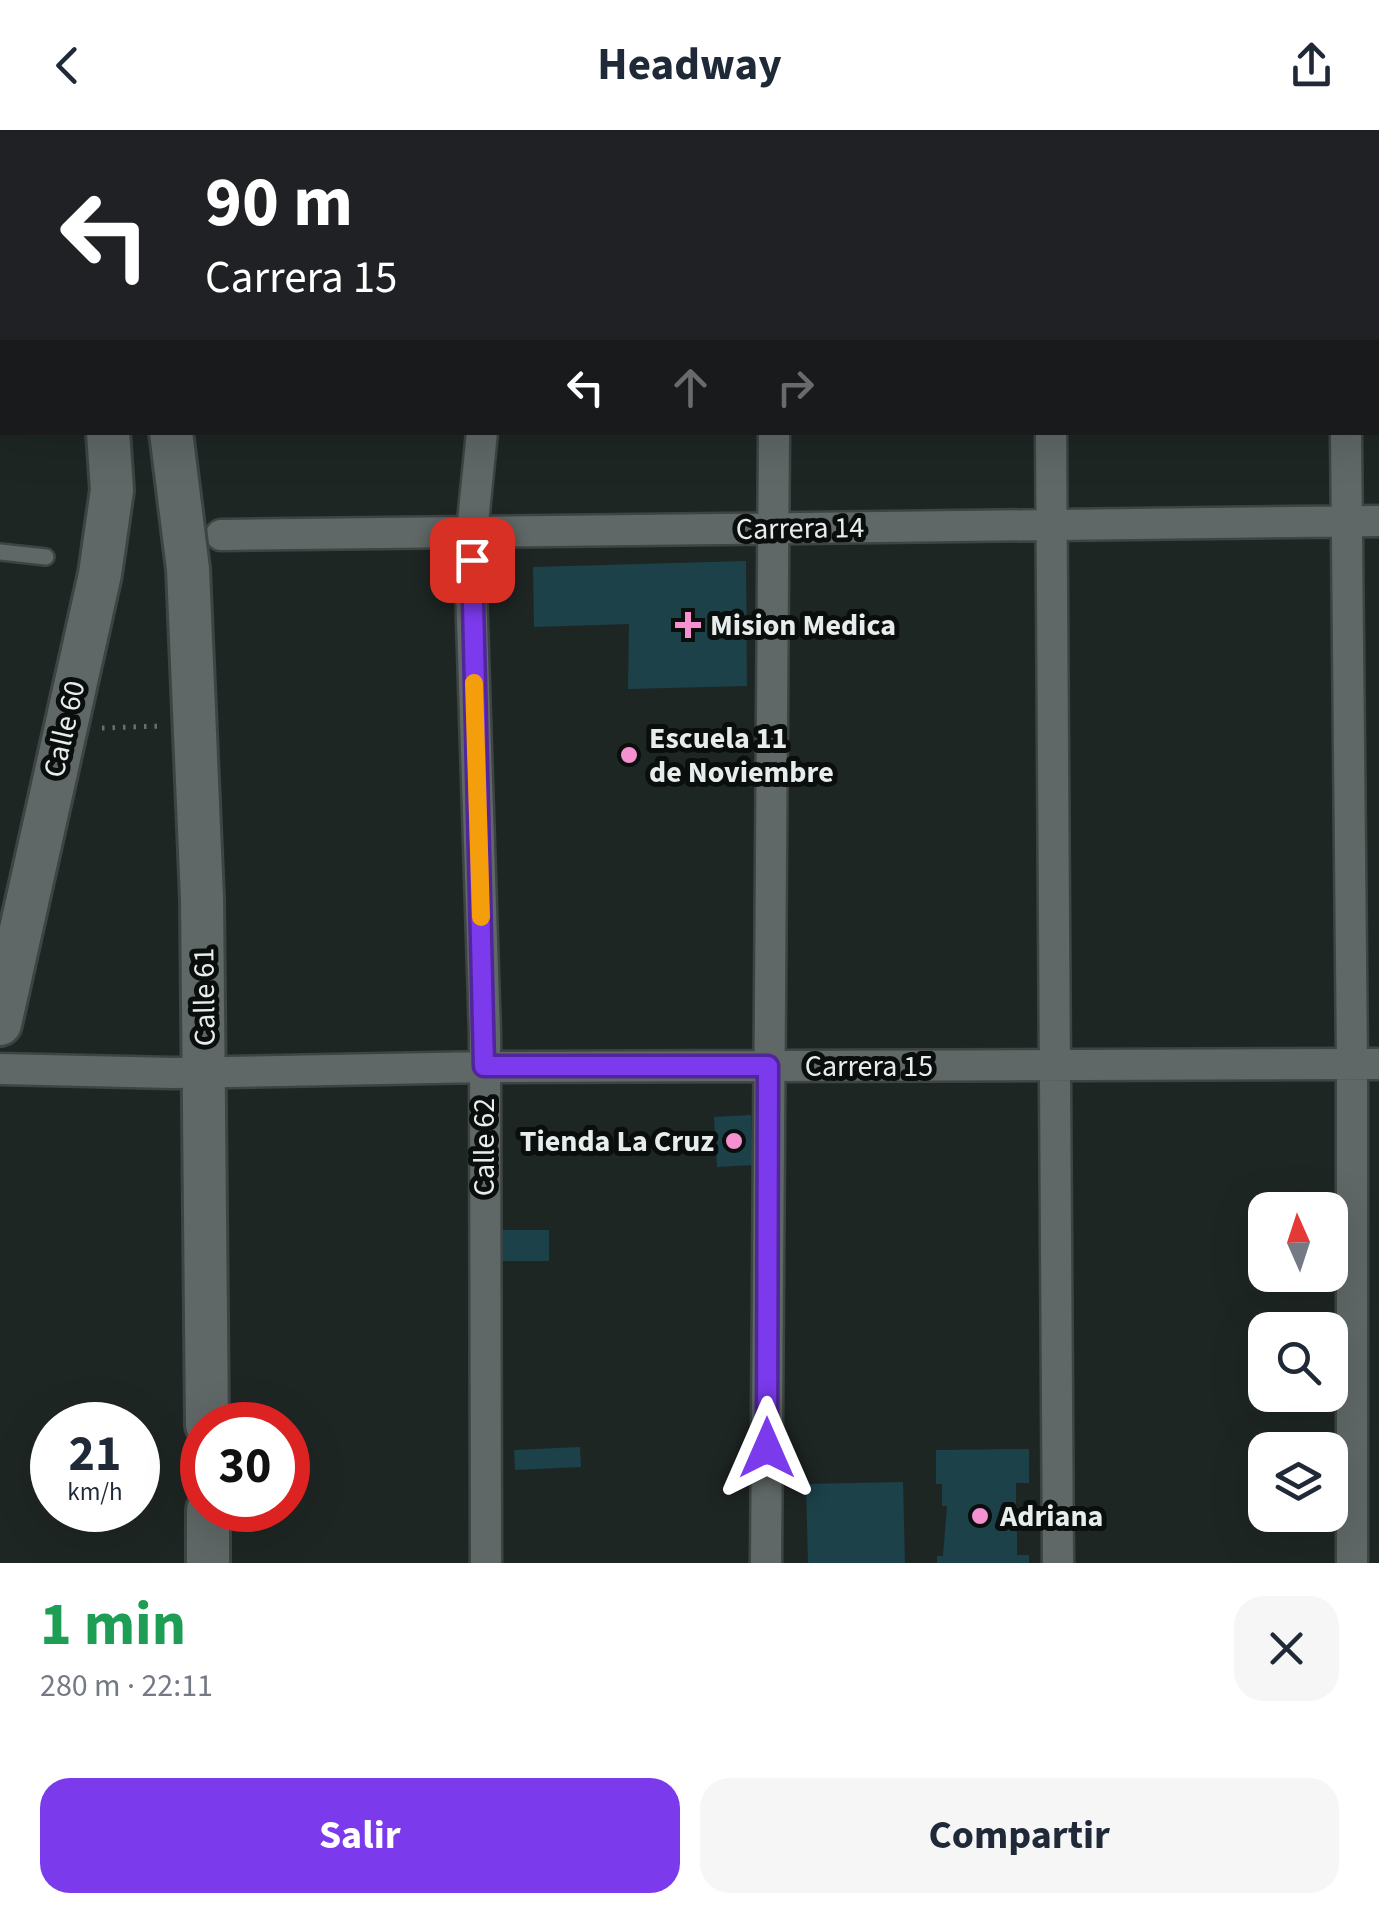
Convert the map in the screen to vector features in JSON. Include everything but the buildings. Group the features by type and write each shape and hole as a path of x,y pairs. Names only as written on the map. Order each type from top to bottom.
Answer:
{"main road":[{"name":"Calle 60","path":"0,1024 100,574 112,490 108,435"},
{"name":"Calle 61","path":"171,435 188,569 196,724 208,1402"},
{"path":"208,1532 208,1563"}],"street":[{"name":"Calle 62","path":"482,435 472,532 484,1066 486,1563"},
{"path":"766,1563 774,435"},
{"path":"1052,435 1058,1563"},
{"path":"1346,435 1345,521 1366,1064 1352,1563"},
{"name":"Carrera 14","path":"221,535 1379,521"},
{"name":"Carrera 15","path":"0,1069 205,1072 484,1066 1366,1064"}],"lane":[{"path":"0,552 46,557"}],"path":[{"path":"64,730 196,724"}],"slow traffic":[{"path":"474,683 481,917"}],"place":[{"name":"Mision Medica","path":"688,625"},
{"name":"Escuela 11 de Noviembre","path":"629,755"},
{"name":"Tienda La Cruz","path":"734,1141"},
{"name":"Adriana","path":"980,1516"}],"route":[{"path":"472,560 484,1066 768,1066 767,1448"}]}
